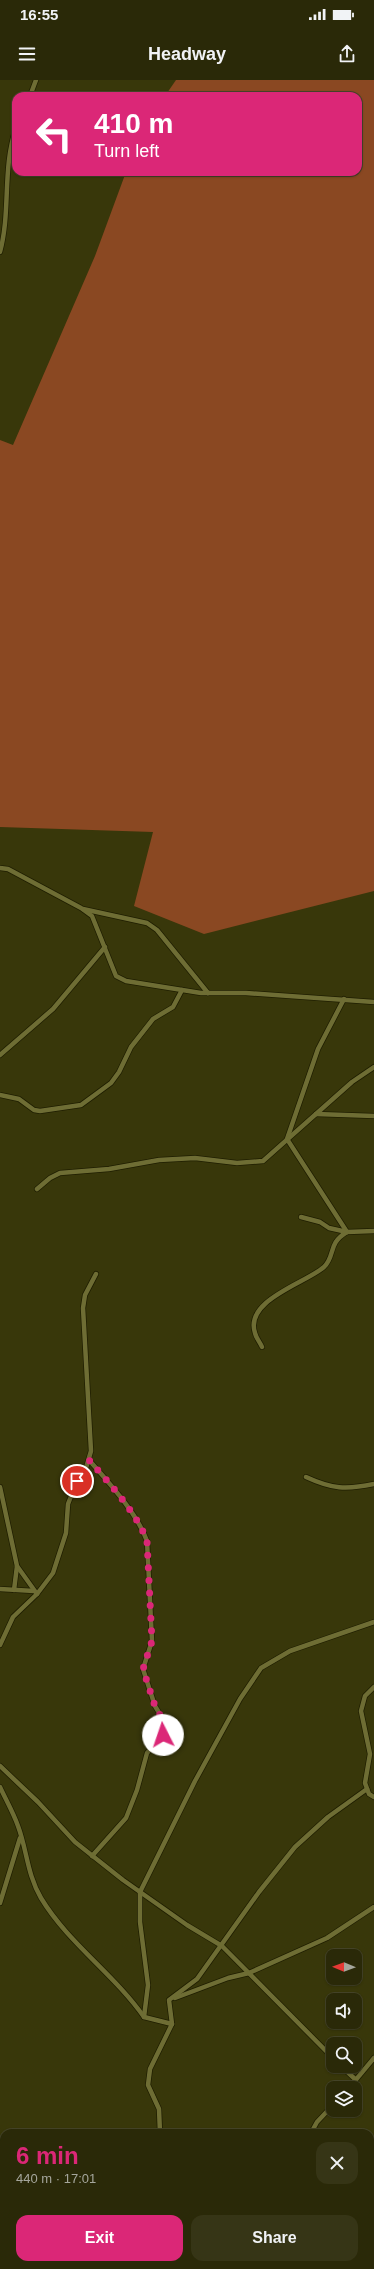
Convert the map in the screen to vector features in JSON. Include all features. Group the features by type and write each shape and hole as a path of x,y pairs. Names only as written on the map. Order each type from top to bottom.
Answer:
{"street":[{"path":"32,92 36,80"},
{"path":"0,252 4,237 6,182 12,140"},
{"path":"0,868 8,869 81,908 92,916 116,976 126,981 208,993 344,999 374,1002"},
{"path":"81,908 147,923 157,930 208,993"},
{"path":"0,1055 53,1008 105,947"},
{"path":"0,1095 19,1099 34,1110 40,1111 81,1105 111,1083 138,1037 153,1019 173,1007 182,990"},
{"path":"287,1139 318,1049 344,999"},
{"path":"37,1189 50,1178 60,1174 109,1169 160,1160 195,1158 237,1163 263,1161 352,1082 374,1067"},
{"path":"316,1114 374,1116"},
{"path":"287,1139 347,1232"},
{"path":"301,1217 320,1222 329,1228 347,1232 374,1231"},
{"path":"262,1347 254,1332 254,1319 261,1306 325,1266 335,1241 347,1232"},
{"path":"0,1645 13,1617 53,1573 61,1554 66,1533 68,1504 72,1491 89,1460 91,1451 83,1308 85,1295 96,1274"},
{"path":"89,1460 116,1491 144,1533 147,1541 152,1641 143,1669 155,1706 164,1722 163,1735 147,1753 137,1790 126,1818 92,1856"},
{"path":"306,1476 326,1486 354,1488 374,1484"},
{"path":"0,1487 17,1566 14,1590"},
{"path":"17,1566 35,1592"},
{"path":"0,1589 35,1592"},
{"path":"144,2017 148,1985 140,1922 140,1892 195,1781 240,1699 261,1668 290,1651 374,1622"},
{"path":"374,1687 365,1696 361,1711 370,1754 364,1783 369,1794 374,1797"},
{"path":"0,1766 38,1802 75,1842 92,1856 140,1892 222,1946 326,2051"},
{"path":"0,1787 18,1827 27,1866 40,1898 70,1936 130,1997 144,2017 172,2024"},
{"path":"169,2000 197,1979 222,1946 259,1892 294,1848 334,1813 367,1789"},
{"path":"0,1903 20,1836"},
{"path":"169,2000 228,1978 250,1974 327,1938 374,1907"},
{"path":"160,2129 159,2109 148,2085 150,2068 172,2024 169,2000"},
{"path":"348,2073 356,2080 374,2058"},
{"path":"313,2129 317,2122 326,2112"}],"shaded area":[{"path":"176,80 374,80 374,891 204,934 134,906 153,832 0,827 0,440 13,445 95,256 125,176 362,176 362,92 168,92"}],"route":[{"path":"77,1481 83,1474 89,1460 116,1491 144,1533 147,1541 152,1641 143,1669 155,1706 164,1722 163,1735"}]}
